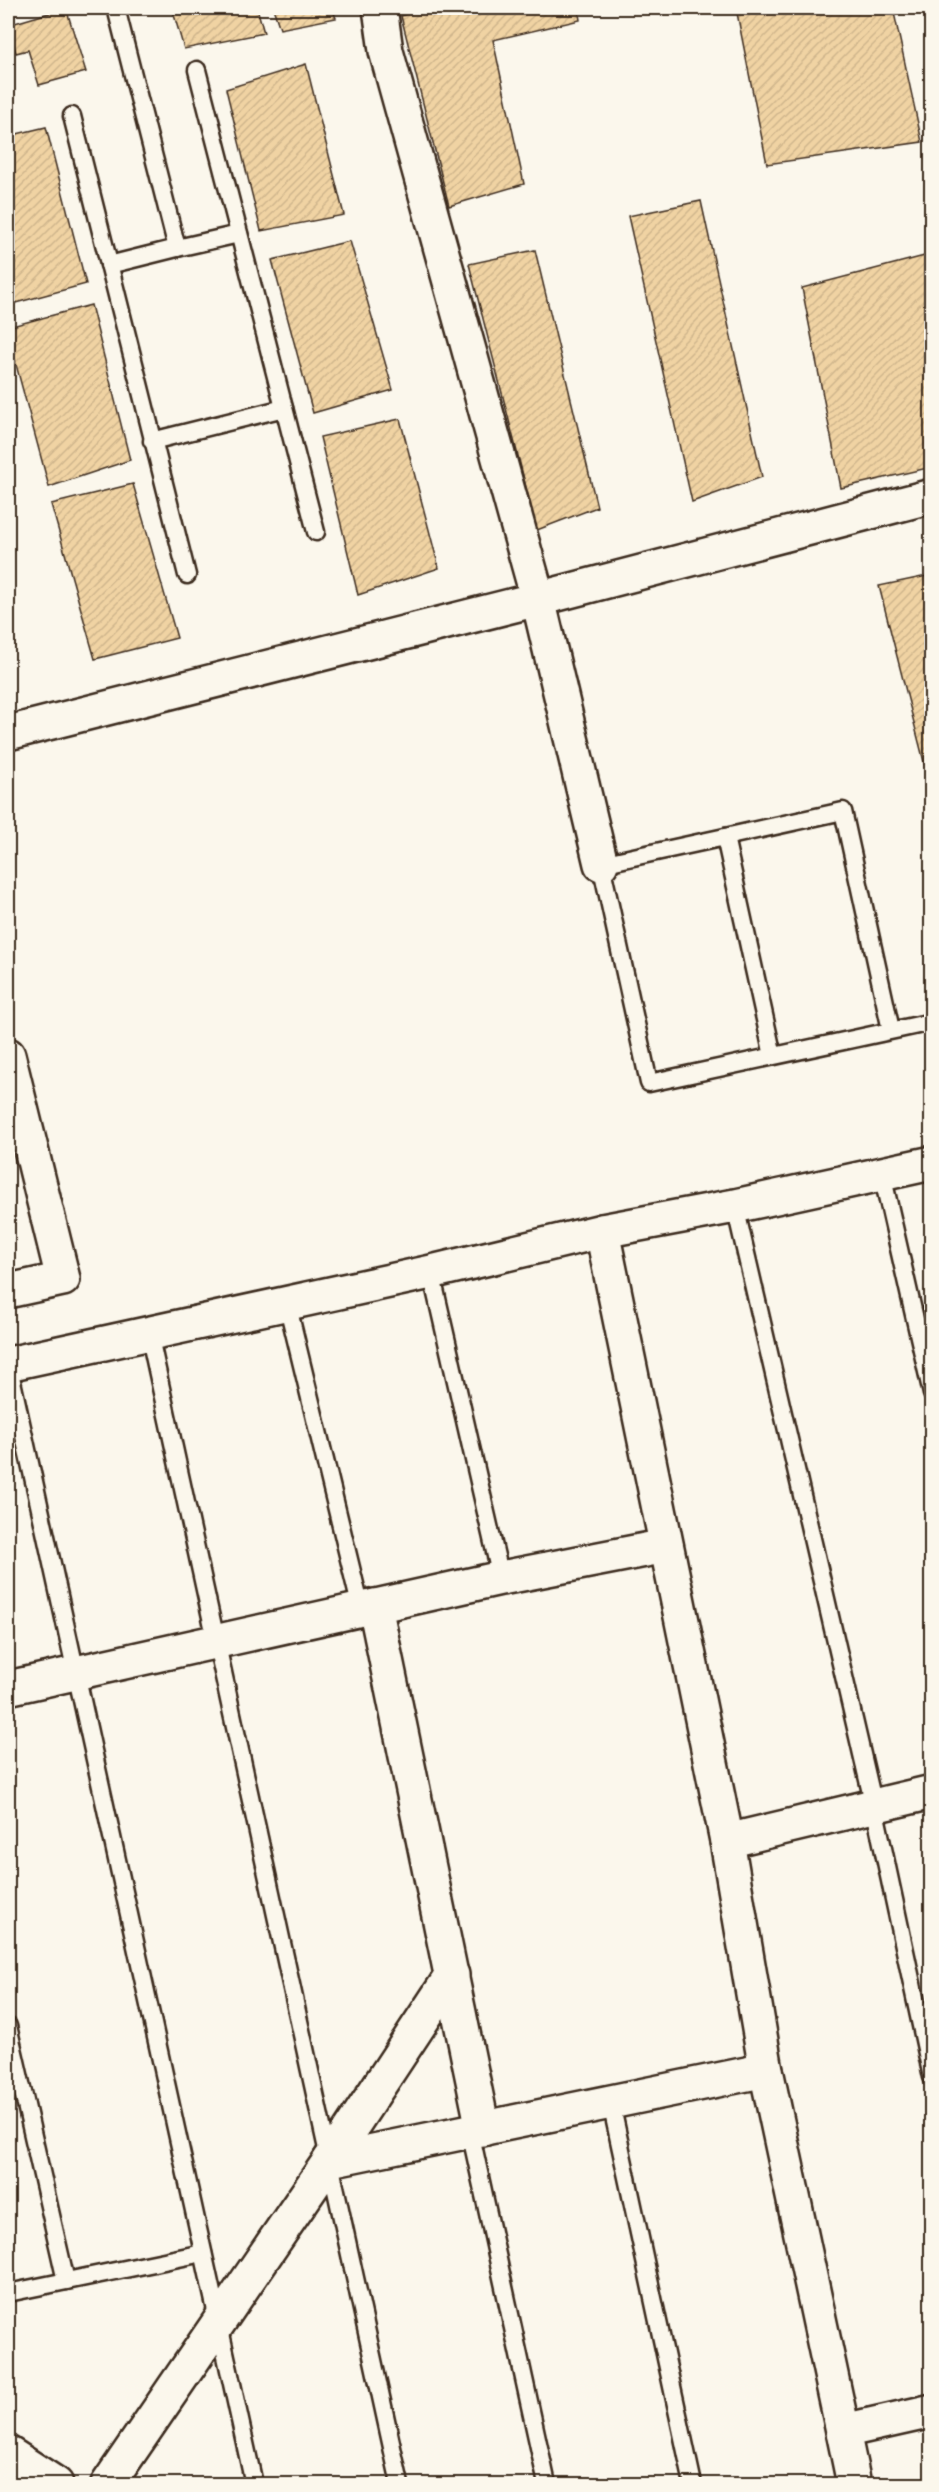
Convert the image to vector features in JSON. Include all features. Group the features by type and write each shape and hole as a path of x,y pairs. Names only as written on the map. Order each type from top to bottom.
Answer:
{"street":[{"path":"380,8 386,51 538,599 601,864"},
{"path":"8,733 538,599 932,496"},
{"path":"8,1055 63,1279 8,1291"},
{"path":"8,1364 431,1272 602,1231 735,1206 932,1164"},
{"path":"602,1231 727,1841 766,2070 854,2484"},
{"path":"8,1688 501,1578 666,1546"},
{"path":"368,1608 452,1976 477,2130"},
{"path":"727,1841 932,1792"},
{"path":"108,2484 219,2324 452,1976"},
{"path":"330,2160 766,2070"},
{"path":"843,2432 932,2411"},
{"path":"8,2453 56,2484"}],"lane":[{"path":"116,8 177,248"},
{"path":"197,70 316,532"},
{"path":"72,116 187,575"},
{"path":"109,265 239,234"},
{"path":"152,441 284,408"},
{"path":"891,1030 843,811 601,864 649,1083 932,1022"},
{"path":"725,837 773,1056"},
{"path":"882,1174 932,1394"},
{"path":"735,1206 874,1806 932,2077"},
{"path":"431,1272 501,1578"},
{"path":"287,1303 368,1608"},
{"path":"149,1333 399,2484"},
{"path":"8,1364 254,2484"},
{"path":"8,2026 66,2281"},
{"path":"611,2103 693,2484"},
{"path":"477,2130 547,2484"},
{"path":"8,2294 203,2253"}],"building":[{"path":"66,8 86,72 39,85 28,50 16,53 8,25"},
{"path":"172,8 257,8 264,33 184,49"},
{"path":"273,8 332,8 336,18 280,29"},
{"path":"425,8 578,8 580,20 493,40 524,184 449,206 401,16"},
{"path":"736,8 893,8 922,142 767,164"},
{"path":"306,64 344,215 261,231 226,89"},
{"path":"46,127 86,284 8,305 8,136"},
{"path":"701,201 762,477 692,502 628,216"},
{"path":"350,241 393,390 313,413 272,260"},
{"path":"535,250 597,507 537,530 469,264"},
{"path":"932,254 932,467 841,488 802,288"},
{"path":"91,305 130,460 49,487 8,335 8,327"},
{"path":"400,419 439,568 358,595 320,437"},
{"path":"133,484 177,638 95,659 51,504"},
{"path":"932,575 932,793 879,586"}]}
